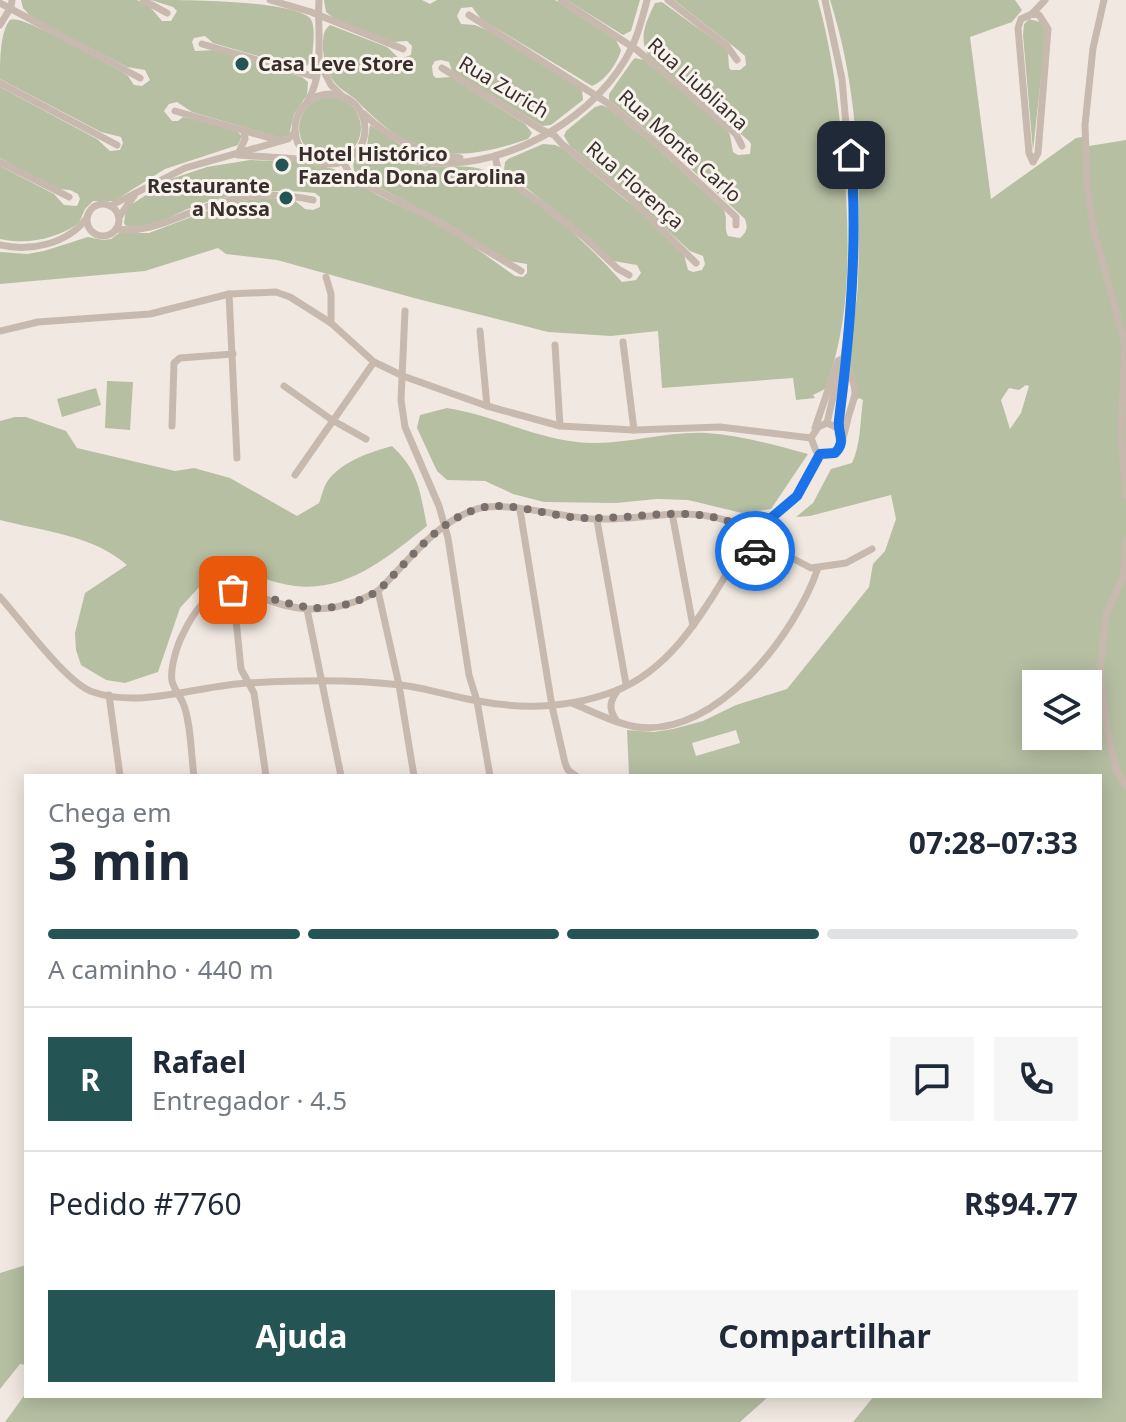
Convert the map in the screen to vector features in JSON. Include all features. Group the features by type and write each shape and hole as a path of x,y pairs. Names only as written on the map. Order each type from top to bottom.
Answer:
{"street":[{"path":"143,0 167,13"},
{"path":"270,0 318,15 403,49"},
{"path":"315,160 301,149 295,132 299,112 313,92 316,77 319,0"},
{"name":"Rua Liubliana","path":"561,0 632,47 736,134 742,146"},
{"path":"236,154 332,164 370,149 398,158 437,164 495,156 550,133 596,96 632,47 647,0"},
{"path":"668,0 727,46 737,60"},
{"path":"825,0 841,68 852,172 854,267 834,425 843,440"},
{"path":"1032,14 1039,15 1048,29 1038,153 1031,162 1018,28 1021,19 1032,14 1045,0"},
{"path":"1104,0 1093,48 1085,125 1087,185 1093,227 1125,344 1121,436 1126,495"},
{"path":"0,3 11,4 24,17 140,78"},
{"path":"0,25 11,4"},
{"name":"Rua Monte Carlo","path":"469,15 596,96 702,183 736,217 736,225"},
{"path":"202,44 316,77"},
{"path":"318,60 331,85 356,104 379,128 410,146 470,160"},
{"name":"Rua Zurich","path":"442,68 550,133"},
{"path":"0,83 117,145"},
{"path":"308,101 324,94 341,95"},
{"path":"175,111 280,141"},
{"path":"357,152 366,132 361,111"},
{"path":"236,154 245,139 244,129"},
{"path":"68,236 98,205 110,206 185,168 288,139 295,132"},
{"name":"Rua Florença","path":"550,133 628,197 696,263"},
{"path":"495,156 499,174 542,204 629,275"},
{"path":"343,161 358,181 443,224 521,271"},
{"path":"0,162 69,197"},
{"path":"0,245 19,248 42,245 68,236 106,236 116,229 148,229 244,197 272,194 313,200"},
{"path":"116,229 119,217 134,196"},
{"path":"110,206 119,217"},
{"path":"88,217 89,227 95,234"},
{"path":"326,277 331,294 331,323"},
{"path":"0,331 38,322 150,314 229,294 276,292 290,297 331,323 374,362 403,376 487,406 560,426 634,430 720,427 813,434 848,417"},
{"path":"229,294 237,458"},
{"path":"405,311 401,400 405,427 445,523 469,675 477,701 490,774"},
{"path":"480,331 487,406"},
{"path":"623,342 634,430"},
{"path":"555,345 560,426"},
{"path":"172,426 174,363 180,358 233,354"},
{"path":"844,358 854,397 843,440 835,453 820,454 813,447 813,434 838,361 844,358"},
{"path":"295,475 374,362"},
{"path":"839,371 841,376 849,378"},
{"path":"834,425 849,378"},
{"path":"284,386 332,420 366,439"},
{"path":"764,524 797,496 820,454"},
{"path":"194,774 184,705 172,681 173,671 180,639 192,616 205,601 220,593 233,590 307,609 348,604 378,591 445,523 477,508 506,507 597,520 703,513 739,525"},
{"path":"520,510 552,706 568,770 573,774"},
{"path":"672,513 693,626"},
{"path":"749,519 764,524 768,532 765,544 753,551 742,549 735,535 739,525 749,519"},
{"path":"597,520 626,684"},
{"path":"1126,540 1123,577 1106,615 1100,671 1107,728 1117,772 1126,786"},
{"path":"765,544 811,568 846,563 872,549"},
{"path":"617,722 611,712 610,700 618,690 667,655 693,626 742,549"},
{"path":"574,704 617,722 639,727 665,726 684,721 721,702 787,631 818,568"},
{"path":"233,590 241,669 254,693 266,774"},
{"path":"378,591 399,685 414,774"},
{"path":"0,597 77,683 90,691 109,695 150,696 248,683 323,681 399,685 511,706 552,706 574,704 618,690"},
{"path":"307,609 341,774"},
{"path":"109,695 120,774"}],"green space":[{"path":"21,0 137,0 151,8 162,21 171,21 177,11 151,0 235,2 298,12 310,18 313,27 312,61 303,69 213,43 205,36 194,38 192,42 195,51 215,50 302,77 308,82 307,95 294,114 289,135 281,138 192,112 177,102 169,104 164,111 172,121 183,117 234,129 242,136 238,145 165,169 114,201 93,201 85,209 79,223 61,233 31,241 0,239 0,166 54,194 64,205 77,206 80,199 78,194 56,189 0,158 0,87 97,139 110,151 120,150 123,143 121,137 101,132 0,79 2,39 10,20 30,24 64,40 122,72 134,85 142,86 150,80 145,70 127,67 31,17"},
{"path":"324,0 422,0 430,4 437,0 555,0 616,40 621,50 610,71 592,86 481,19 472,7 461,8 457,16 461,24 475,25 500,36 582,89 583,100 551,125 542,126 452,71 449,62 435,61 432,66 436,78 451,77 525,124 532,133 528,139 492,150 443,153 398,136 335,83 323,54 324,34 330,25 387,47 400,59 411,55 412,46 407,41 393,42 335,19 326,12"},
{"path":"567,0 640,0 631,31 623,35"},
{"path":"674,0 818,0 839,113 848,241 841,331 825,389 813,395 815,398 796,400 793,378 662,388 658,331 611,336 548,332 277,260 226,254 218,248 145,271 0,284 0,252 27,254 88,237 103,240 119,233 149,233 228,203 262,198 294,200 305,209 320,207 320,197 315,193 255,192 197,205 145,226 126,226 124,223 126,208 171,179 207,167 250,160 304,162 334,169 463,239 515,276 523,277 527,273 527,264 508,261 452,226 356,175 354,160 367,152 412,164 471,167 494,174 555,216 622,282 636,280 641,273 637,265 613,261 504,170 508,159 543,144 562,148 639,211 684,255 688,270 702,270 705,264 703,256 690,251 616,183 570,146 564,136 595,107 602,105 608,108 723,209 728,236 740,238 744,234 747,227 745,219 675,154 609,100 609,94 632,61 635,58 644,60 726,128 733,152 750,154 749,141 650,58 646,51 643,37 646,24 655,3 662,2 724,47 731,70 740,70 746,65 745,56"},
{"path":"830,0 1015,0 1022,10 1012,22 970,37 991,199 1076,138 1088,136 1089,146 1126,140 1126,1422 853,1422 872,1398 1102,1398 1102,774 629,774 627,730 654,732 673,729 787,689 869,587 873,564 885,551 896,519 891,495 796,517 813,503 831,469 852,463 859,440 863,400 859,398 856,401 850,359 858,289 859,243 858,173 852,103 840,34","holes":["1026,385 1029,386 1021,413 1010,429 1001,400 1009,388 1019,390","736,730 740,743 696,756 692,743"]},
{"path":"1029,19 1040,22 1046,32 1033,151 1023,35 1024,24"},
{"path":"324,97 336,97 352,106 359,116 359,140 352,150 336,159 324,159 304,145 299,134 299,122 313,102"},
{"path":"370,125 407,149 448,160 380,151 367,145"},
{"path":"107,381 133,382 130,430 105,428"},
{"path":"96,388 101,405 62,417 57,399"},
{"path":"447,408 544,436 577,442 706,433 745,438 808,454 771,509 742,513 688,500 657,499 616,503 544,502 513,494 485,481 447,480 437,471 417,428 420,415"},
{"path":"26,417 66,431 77,448 175,471 194,468 230,478 297,516 319,503 327,481 342,467 366,454 392,446 413,473 427,526 366,570 332,584 295,586 217,562 212,573 180,608 158,672 125,683 106,680 81,665 75,633 85,593 127,565 83,540 0,520 0,421"},
{"path":"24,1266 24,1365 20,1364 0,1389 0,1273"},
{"path":"24,1396 767,1398 740,1422 5,1422"}],"way so far":[{"path":"233,590 307,609 364,599 378,591 408,563 445,523 477,508 506,507 597,520 703,513 739,525 735,535 739,545 742,549 755,551"}],"place":[{"name":"Casa Leve Store","path":"242,64"},
{"name":"Hotel Histórico Fazenda Dona Carolina","path":"282,165"},
{"name":"Restaurante a Nossa","path":"286,198"}],"route":[{"path":"755,551 762,548 767,540 768,532 764,524 797,496 820,454 835,453 842,445 838,423 846,378 844,358 854,267 851,155"}]}
